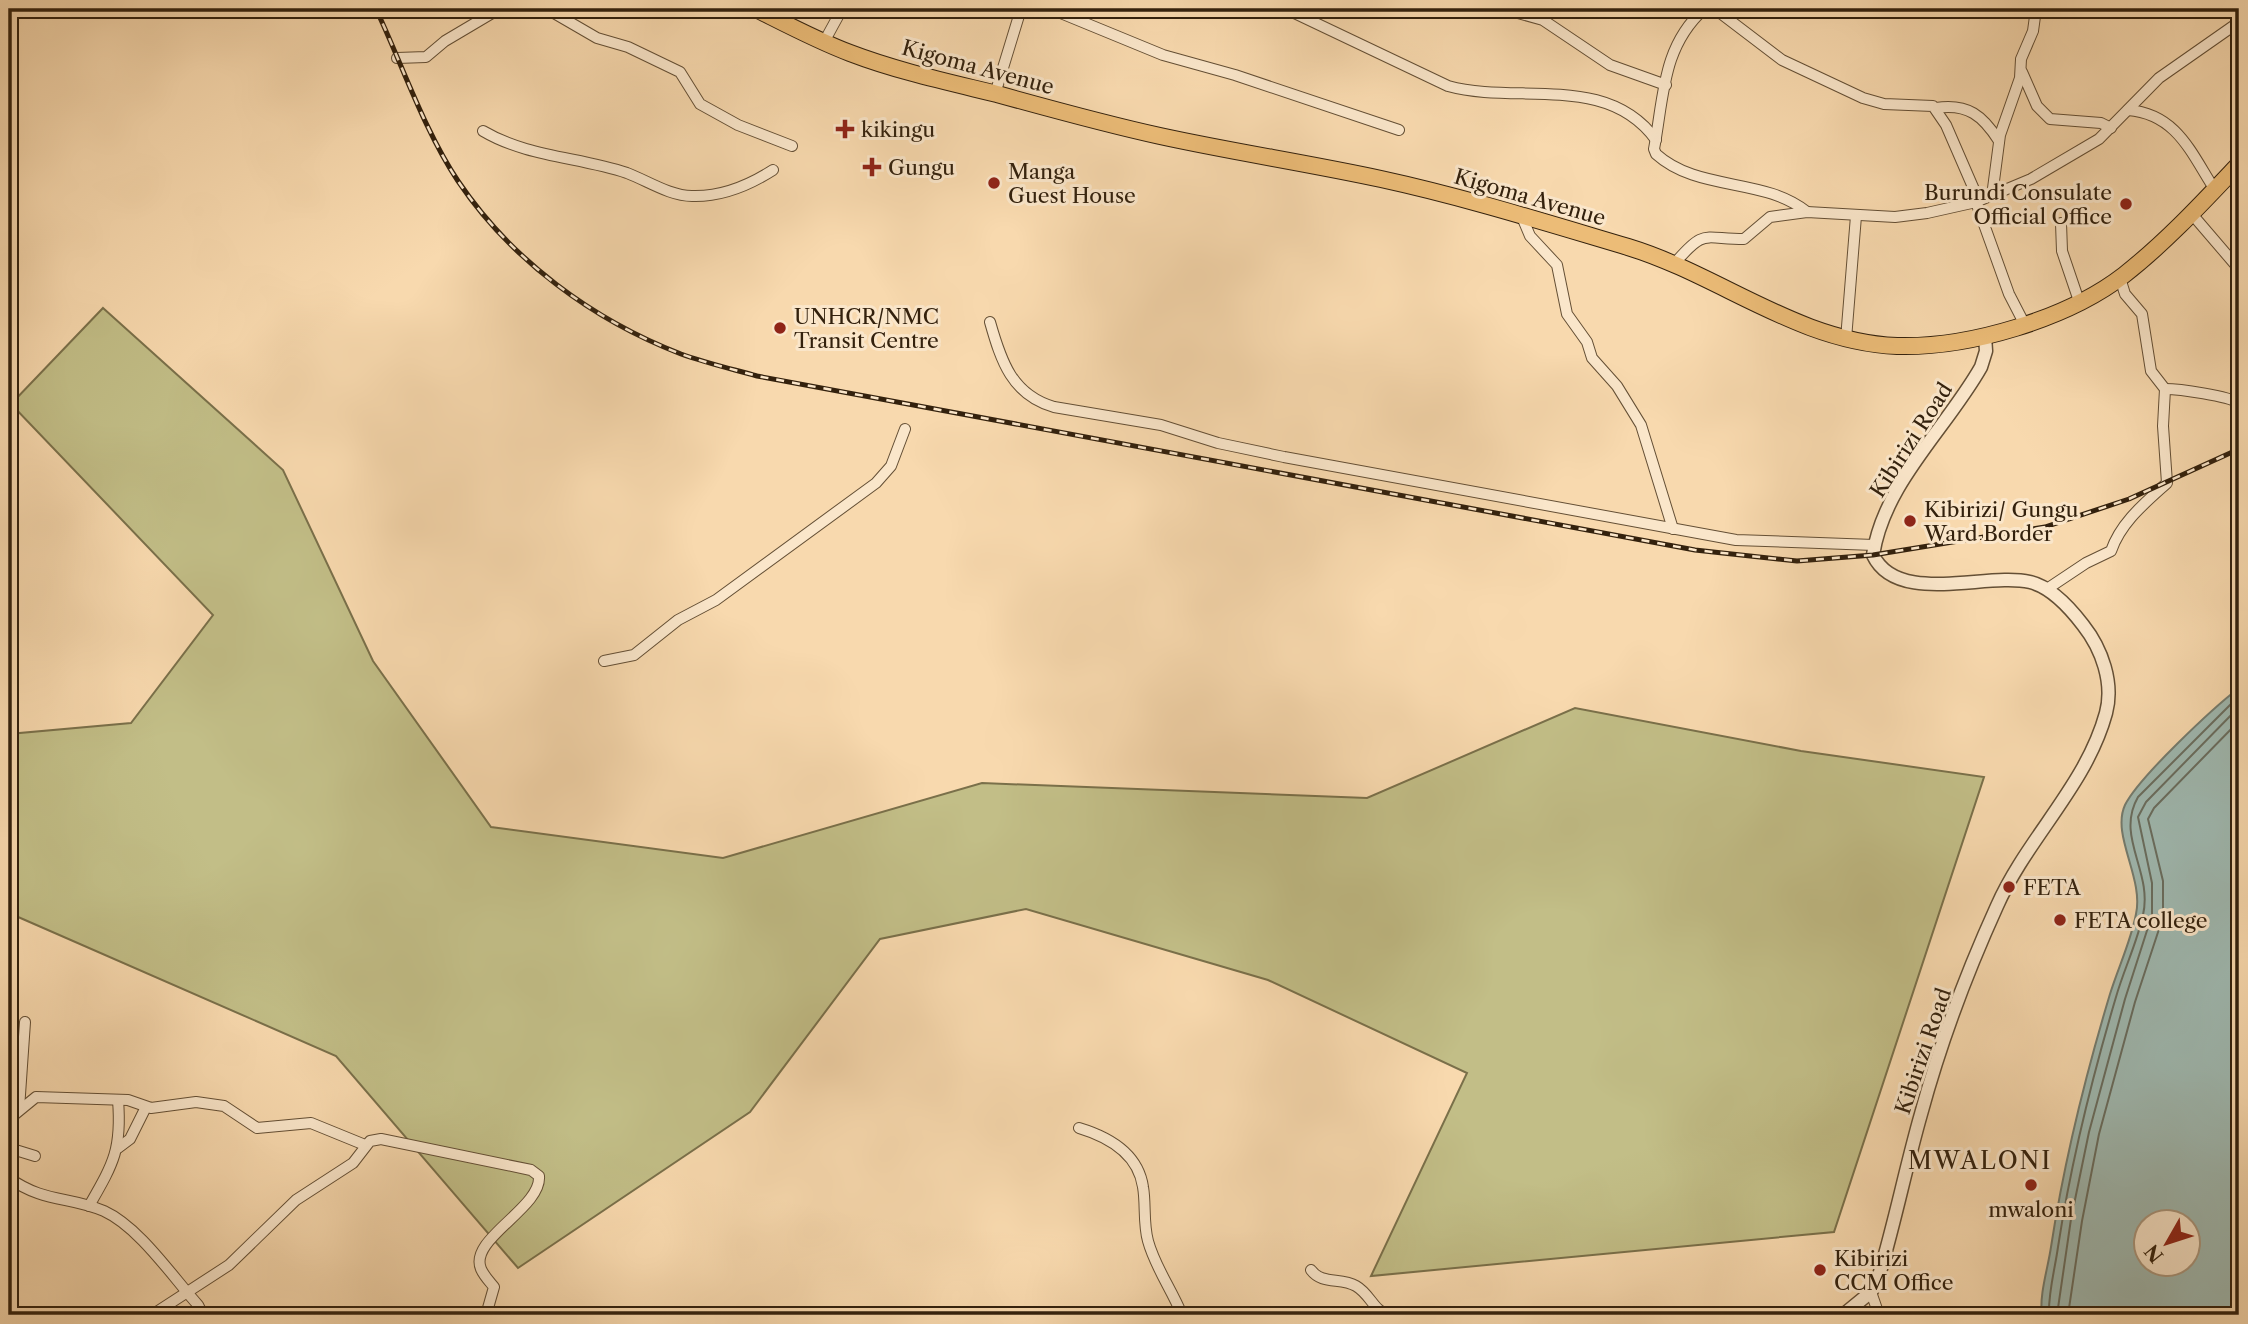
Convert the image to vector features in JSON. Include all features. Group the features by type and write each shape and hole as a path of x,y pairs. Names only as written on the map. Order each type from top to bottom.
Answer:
{"main road":[{"name":"Kigoma Avenue","path":"756,9 850,53 995,94 1163,137 1384,179 1522,217 1675,263 1747,301 1846,339 1898,346 1985,336 2025,325 2079,301 2120,278 2191,213 2239,164"}],"street":[{"path":"397,58 426,57 445,41 499,9"},
{"path":"547,9 597,38 628,47 680,72 700,104 738,125 792,146"},
{"path":"824,42 842,9"},
{"path":"995,94 1021,9"},
{"path":"1051,9 1163,55 1236,75 1399,130"},
{"path":"1286,9 1448,86 1469,92 1567,95 1594,102 1632,113 1656,140"},
{"path":"1504,9 1544,20 1611,65 1666,85"},
{"path":"1704,9 1676,44 1669,58 1656,154 1670,164 1709,181 1776,195 1807,212"},
{"path":"1715,9 1782,60 1863,98 1884,104 1927,104 1936,108 1947,106 1977,113 1987,121 1999,141"},
{"path":"1992,195 1999,141 2020,78 2020,66 2033,31 2036,9"},
{"path":"1675,263 1699,238 1716,235 1744,239 1770,217 1807,212 1895,217 1977,202 2031,179 2099,139 2166,72 2239,22"},
{"path":"2020,66 2037,106 2045,116 2056,121 2101,123 2111,128"},
{"path":"1936,108 1977,202 2009,294 2025,325"},
{"path":"2128,110 2160,117 2179,135 2215,190"},
{"path":"483,131 522,149 577,158 684,196 731,191 749,185 773,170"},
{"path":"2191,213 2239,269"},
{"path":"1846,339 1856,216"},
{"path":"1522,217 1530,236 1558,265 1567,314 1587,342 1592,358 1617,386 1641,425 1673,529"},
{"path":"2060,223 2062,251 2079,301"},
{"path":"2120,278 2125,294 2141,314 2151,372 2165,389 2210,396 2221,395 2239,403"},
{"path":"990,323 1006,370 1025,395 1038,402 1161,425 1218,443 1284,457 1673,529 1759,542 1874,545 1873,555 1886,575 1896,579 1934,583 2018,580 2047,589 2086,563 2111,551 2117,532 2124,523 2167,483 2163,426 2165,389"},
{"name":"Kibirizi Road","path":"1874,545 1888,510 1905,480 1980,367 1986,351 1985,336"},
{"path":"604,661 638,652 678,620 716,600 876,484 891,466 905,429"},
{"name":"Kibirizi Road","path":"1843,1315 1871,1292 1881,1269 1933,1075 1987,929 2012,877 2083,767 2110,696 2108,678 2095,644 2083,625 2047,589"},
{"path":"25,1022 22,1087 16,1112 36,1097"},
{"path":"22,1087 36,1097 118,1100 146,1107 208,1103 224,1106 257,1128 311,1123 365,1145"},
{"path":"89,1206 111,1171 118,1148 118,1100"},
{"path":"118,1148 130,1139 146,1107"},
{"path":"1079,1128 1125,1150 1135,1165 1143,1185 1147,1238 1182,1315"},
{"path":"152,1315 187,1295 229,1265 296,1200 353,1163 365,1145 382,1139 537,1173 540,1181 528,1204 502,1224 482,1257 482,1270 494,1287 485,1315"},
{"path":"9,1148 35,1156"},
{"path":"9,1178 48,1199 89,1206 128,1226 198,1305 203,1315"},
{"path":"1311,1270 1319,1279 1355,1285 1381,1313 1388,1315"},
{"path":"1871,1292 1879,1315"}],"shaded area":[{"path":"103,308 283,470 373,661 491,827 723,858 982,783 1367,798 1575,708 1801,751 1984,777 1834,1232 1371,1276 1467,1073 1268,980 1026,909 880,939 750,1112 518,1268 336,1056 9,913 9,734 131,723 213,615 11,404"}],"water":[{"path":"2239,688 2239,1315 2042,1315 2044,1281 2076,1120 2101,1025 2136,914 2136,886 2122,830 2125,805 2160,761"}],"railway":[{"path":"376,9 424,119 446,161 479,210 503,237 556,284 616,324 681,354 757,376 1695,550 1797,561 1873,555 2045,527 2129,499 2239,449"}],"place":[{"name":"kikingu","path":"845,129"},
{"name":"Gungu","path":"872,167"},
{"name":"Manga Guest House","path":"994,183"},
{"name":"Burundi Consulate Official Office","path":"2126,204"},
{"name":"UNHCR/NMC Transit Centre","path":"780,328"},
{"name":"Kibirizi/ Gungu Ward Border","path":"1910,521"},
{"name":"FETA","path":"2009,887"},
{"name":"FETA college","path":"2060,920"},
{"name":"mwaloni","path":"2031,1185"},
{"name":"Kibirizi CCM Office","path":"1820,1270"}],"district":[{"name":"MWALONI","path":"1980,1160"}]}
